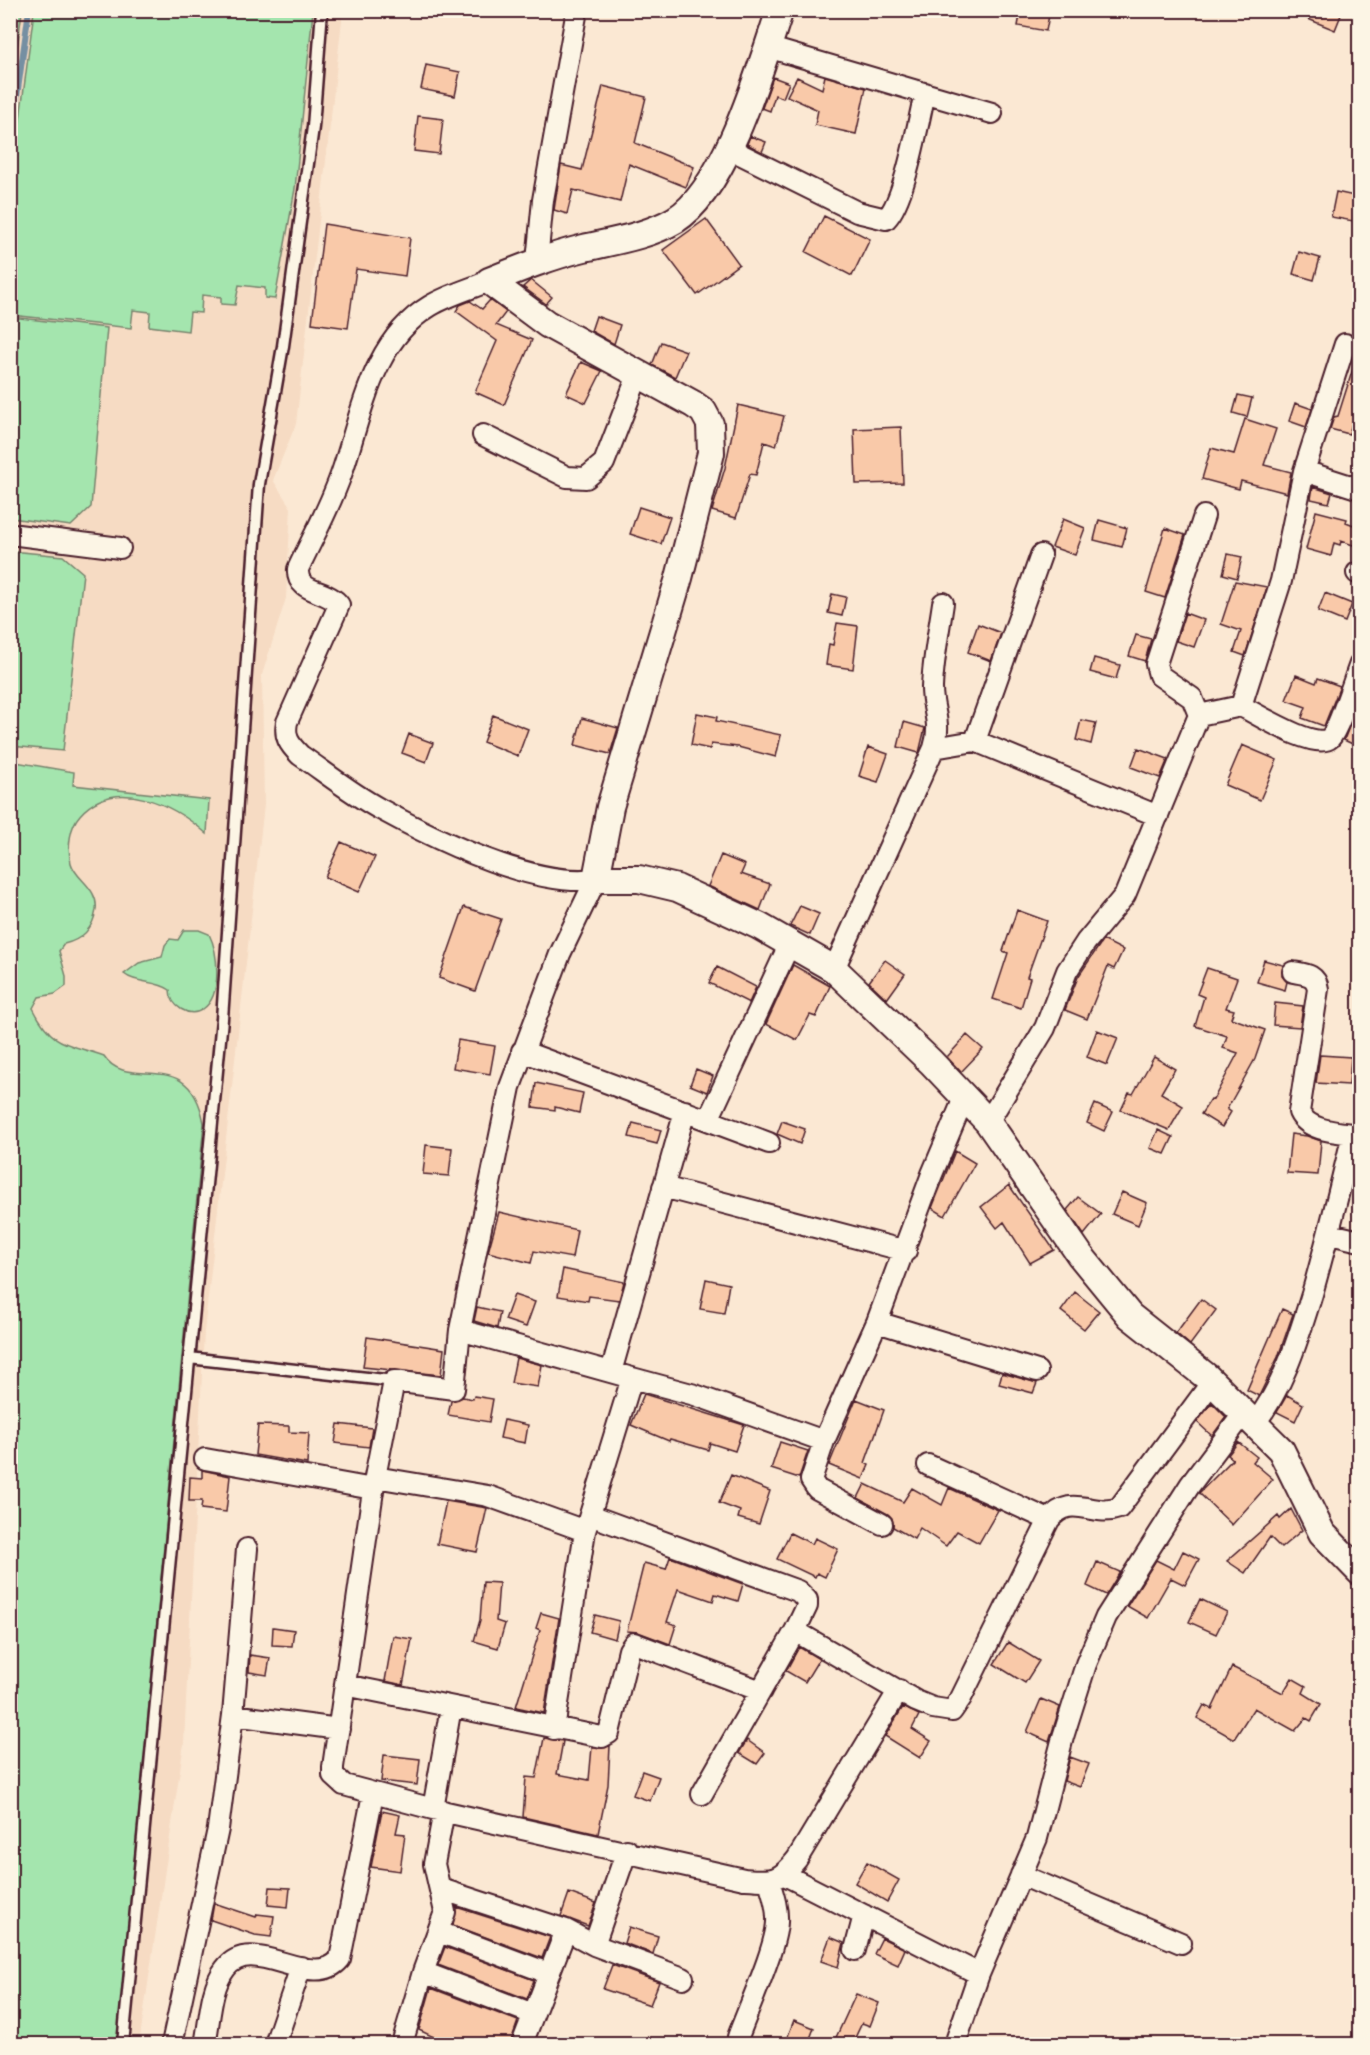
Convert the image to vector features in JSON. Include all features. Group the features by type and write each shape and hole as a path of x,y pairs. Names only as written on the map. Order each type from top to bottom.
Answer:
{"street":[{"path":"537,261 543,200 577,10"},
{"path":"780,10 730,150 713,178 676,220 624,240 537,261 428,307 404,328 384,352 368,389 341,475 298,569 300,580 312,591 335,600 339,605 287,722 285,733 289,744 300,755 379,809 458,847 531,874 558,880 639,879 677,888 759,926 834,969 965,1096 988,1122 1080,1255 1130,1316 1212,1382 1281,1450 1322,1533 1359,1572"},
{"path":"767,47 992,113"},
{"path":"730,150 857,212 886,219 891,214 899,196 925,93"},
{"path":"489,281 548,324 703,411 710,424 711,453 679,579 610,807 596,879 560,954 510,1087 460,1330 454,1389 394,1381 374,1483 333,1774 344,1785 439,1810 627,1850 744,1879 777,1878 864,1915 979,1974"},
{"path":"1241,706 1281,581 1304,471 1345,344"},
{"path":"483,435 567,477 586,478 604,463 638,375"},
{"path":"1304,471 1359,489"},
{"path":"988,1122 1045,1028 1067,971 1086,942 1125,895 1199,715 1192,698 1159,675 1156,664 1204,516"},
{"path":"10,534 120,548"},
{"path":"975,741 1041,555"},
{"path":"834,969 934,748 938,733 938,720 932,691 943,603"},
{"path":"1199,715 1241,706 1314,742 1324,742 1331,737 1336,727 1359,664"},
{"path":"934,748 975,741 1158,816"},
{"path":"708,1120 789,943"},
{"path":"955,2044 979,1974 1037,1838 1086,1664 1106,1617 1190,1485 1249,1418 1268,1407 1297,1342 1356,1135 1308,1123 1299,1112 1318,988 1315,978 1293,972"},
{"path":"522,1051 769,1143"},
{"path":"882,1524 817,1489 811,1480 812,1471 906,1251 932,1174 965,1096"},
{"path":"611,1372 685,1111"},
{"path":"663,1187 906,1251"},
{"path":"1329,1234 1359,1241"},
{"path":"877,1322 1037,1371"},
{"path":"460,1330 706,1399 824,1441"},
{"path":"554,1729 588,1523 632,1378"},
{"path":"795,1631 933,1708 946,1711 955,1708 1049,1520 1056,1511 1067,1506 1110,1511 1119,1508 1212,1382"},
{"path":"205,1459 374,1483 488,1496 588,1523 798,1591 807,1600 807,1606 702,1794"},
{"path":"928,1465 1049,1520"},
{"path":"172,2044 218,1829 232,1715 247,1549"},
{"path":"345,1685 602,1737 608,1735 629,1650 634,1643 761,1691"},
{"path":"738,2037 774,1941 777,1923 777,1878 899,1690"},
{"path":"402,2044 423,1972 445,1912 434,1864 450,1707"},
{"path":"232,1715 339,1730"},
{"path":"205,2044 221,1975 235,1959 246,1955 326,1969 334,1966 340,1959 373,1794"},
{"path":"594,1945 627,1850"},
{"path":"1021,1875 1181,1943"},
{"path":"441,1889 566,1930 594,1945 683,1978"},
{"path":"855,1950 864,1915"},
{"path":"522,2044 566,1930"},
{"path":"439,1932 548,1973"},
{"path":"275,2044 301,1966"},
{"path":"423,1972 533,2014"}],"lane":[{"path":"123,2044 222,1020 259,484 283,345 311,139 322,10"},
{"path":"189,1358 394,1381"}],"shaded area":[{"path":"11,11 343,11 296,424 273,480 291,508 286,598 262,675 264,805 204,1332 184,1743 139,2044 11,2044"}],"green space":[{"path":"10,11 22,11 11,96"},
{"path":"34,11 313,11 295,189 275,299 265,298 265,288 239,285 235,305 221,304 221,297 202,295 201,313 190,312 188,331 149,326 150,312 133,310 131,328 11,315 11,188"},
{"path":"11,317 107,328 91,507 71,526 11,518"},
{"path":"11,551 63,556 83,573 63,751 11,746"},
{"path":"10,761 74,772 73,785 209,800 207,834 194,823 162,805 127,796 110,797 94,803 80,815 72,831 69,844 71,863 94,896 96,910 92,923 85,933 76,940 64,944 59,951 66,976 66,986 55,994 39,997 33,1008 47,1031 62,1042 104,1056 115,1067 172,1077 185,1084 196,1099 204,1123 117,2044 11,2044"},
{"path":"184,930 199,930 209,934 215,951 217,973 214,994 198,1012 186,1012 177,1006 170,990 124,974 139,963 162,957 165,945 170,939 178,940"}],"building":[{"path":"1021,10 1050,10 1046,31 1018,26"},
{"path":"1286,10 1343,10 1335,30"},
{"path":"426,65 460,72 455,96 421,89"},
{"path":"825,76 866,88 856,134 815,125 818,110 787,96 797,77 822,89"},
{"path":"773,77 789,83 783,98 775,95 770,111 762,108"},
{"path":"603,86 646,97 635,143 694,167 686,187 629,164 620,202 573,190 567,214 554,210 561,165 582,170"},
{"path":"418,116 443,119 439,154 414,151"},
{"path":"750,136 766,142 762,152 747,144"},
{"path":"1336,192 1359,197 1353,221 1331,217"},
{"path":"824,216 870,239 852,276 806,252"},
{"path":"706,219 739,264 697,295 663,250"},
{"path":"324,224 410,238 405,276 356,269 348,328 312,323"},
{"path":"1299,252 1320,258 1314,280 1293,274"},
{"path":"531,280 552,297 546,304 523,287"},
{"path":"490,300 506,312 496,325 532,340 504,405 475,392 497,341 456,311 460,305 470,301 482,309"},
{"path":"596,316 620,325 614,344 591,331"},
{"path":"661,342 686,351 675,377 652,365"},
{"path":"1356,359 1359,360 1359,414 1355,412 1349,434 1330,429 1334,417 1338,416"},
{"path":"581,362 602,371 586,403 566,394"},
{"path":"1238,395 1252,398 1247,417 1233,413"},
{"path":"1295,403 1312,409 1306,427 1289,421"},
{"path":"738,405 784,416 776,446 764,442 756,475 750,474 736,518 712,511 725,468"},
{"path":"1245,419 1276,429 1264,465 1291,472 1287,493 1241,481 1239,489 1202,479 1211,448 1234,454"},
{"path":"901,427 903,483 856,484 854,429"},
{"path":"1313,487 1332,493 1329,503 1311,499"},
{"path":"639,507 670,517 661,544 630,534"},
{"path":"1316,511 1347,519 1346,522 1359,527 1359,547 1341,541 1340,545 1334,543 1331,556 1306,549"},
{"path":"1063,519 1085,528 1075,555 1052,547"},
{"path":"1099,520 1127,528 1122,547 1094,540"},
{"path":"1165,528 1185,535 1165,598 1146,592"},
{"path":"1228,554 1242,557 1237,578 1223,574"},
{"path":"1235,581 1267,587 1245,656 1234,652 1241,631 1221,624"},
{"path":"1325,593 1352,604 1345,622 1318,611"},
{"path":"832,594 846,597 842,616 828,613"},
{"path":"1185,613 1204,620 1194,647 1176,641"},
{"path":"837,623 858,626 853,669 826,665 829,644 833,645"},
{"path":"978,624 1001,633 991,661 968,652"},
{"path":"1136,635 1151,639 1145,661 1129,656"},
{"path":"1094,658 1120,665 1116,679 1090,672"},
{"path":"1296,675 1316,683 1318,678 1340,686 1324,726 1302,718 1306,707 1286,700"},
{"path":"1359,701 1359,747 1344,740"},
{"path":"697,713 717,717 716,721 781,735 776,757 738,747 711,744 710,749 691,745"},
{"path":"493,715 528,729 518,756 483,742"},
{"path":"582,718 618,728 610,754 575,745"},
{"path":"1081,720 1096,723 1091,744 1076,740"},
{"path":"904,722 925,728 919,753 898,747"},
{"path":"409,734 433,743 426,762 402,753"},
{"path":"1242,745 1277,760 1260,800 1225,785"},
{"path":"868,747 888,754 878,782 859,776"},
{"path":"1138,748 1168,759 1160,778 1131,767"},
{"path":"341,842 375,857 359,892 325,877"},
{"path":"721,855 745,865 741,874 770,884 760,910 708,886"},
{"path":"800,906 819,914 810,935 790,926"},
{"path":"464,907 501,919 475,991 439,978"},
{"path":"1017,910 1047,921 1027,977 1030,978 1021,1008 993,999 1008,953 1003,951"},
{"path":"1103,940 1123,950 1114,969 1108,966 1087,1019 1065,1010 1078,977"},
{"path":"885,960 905,974 887,999 869,982"},
{"path":"1264,960 1283,965 1282,976 1287,982 1285,990 1257,982"},
{"path":"793,965 830,986 816,1017 810,1015 797,1040 766,1024"},
{"path":"717,967 756,987 749,1003 709,983"},
{"path":"1207,968 1237,978 1226,1008 1234,1010 1231,1018 1265,1030 1255,1059 1227,1109 1231,1112 1222,1127 1201,1114 1211,1099 1213,1100 1238,1053 1223,1048 1227,1036 1195,1026 1204,997 1197,994"},
{"path":"1275,1003 1303,1006 1300,1027 1273,1025"},
{"path":"1097,1030 1118,1038 1107,1065 1087,1057"},
{"path":"967,1035 983,1049 961,1072 947,1057"},
{"path":"458,1040 495,1046 490,1074 453,1068"},
{"path":"1320,1055 1351,1057 1349,1085 1316,1083"},
{"path":"1154,1057 1175,1069 1161,1093 1183,1106 1169,1130 1121,1110 1129,1093 1133,1094"},
{"path":"696,1069 713,1076 707,1092 690,1085"},
{"path":"536,1083 583,1093 579,1113 555,1107 555,1110 533,1107"},
{"path":"1095,1104 1113,1112 1104,1131 1087,1123"},
{"path":"782,1121 805,1129 800,1144 777,1134"},
{"path":"633,1123 661,1130 657,1144 629,1137"},
{"path":"1158,1130 1173,1137 1165,1154 1150,1148"},
{"path":"1291,1134 1321,1141 1318,1175 1287,1173"},
{"path":"426,1145 452,1148 449,1176 423,1174"},
{"path":"955,1151 975,1163 945,1216 932,1208"},
{"path":"1009,1185 1054,1250 1030,1263 1004,1222 997,1228 981,1207"},
{"path":"1122,1192 1147,1203 1138,1225 1112,1214"},
{"path":"1078,1197 1101,1214 1084,1235 1067,1210"},
{"path":"499,1212 577,1230 572,1258 534,1251 531,1263 488,1252"},
{"path":"563,1269 624,1282 619,1300 589,1296 588,1301 558,1296"},
{"path":"706,1279 729,1284 724,1313 700,1309"},
{"path":"1075,1292 1099,1311 1084,1329 1061,1311"},
{"path":"514,1295 535,1302 526,1327 505,1320"},
{"path":"1201,1299 1216,1310 1190,1345 1176,1333"},
{"path":"477,1307 500,1312 497,1328 474,1321"},
{"path":"1282,1309 1293,1314 1278,1357 1259,1396 1247,1390"},
{"path":"367,1337 444,1349 441,1375 363,1367"},
{"path":"516,1358 542,1365 538,1387 511,1383"},
{"path":"1002,1373 1037,1383 1033,1393 999,1384"},
{"path":"644,1394 744,1425 735,1451 710,1443 708,1450 670,1439 669,1441 631,1425"},
{"path":"1287,1395 1303,1404 1295,1421 1277,1412"},
{"path":"474,1396 493,1399 489,1422 448,1415 451,1401 463,1397 473,1399"},
{"path":"856,1399 884,1410 865,1463 869,1465 863,1479 829,1465"},
{"path":"1212,1403 1226,1417 1212,1436 1197,1422"},
{"path":"504,1420 528,1425 525,1443 500,1438"},
{"path":"338,1424 372,1428 369,1447 335,1443"},
{"path":"258,1425 289,1426 289,1432 309,1433 307,1464 255,1455"},
{"path":"780,1442 808,1451 799,1478 771,1469"},
{"path":"1238,1442 1257,1457 1253,1462 1273,1479 1232,1525 1199,1493 1233,1459 1228,1455"},
{"path":"202,1470 230,1476 226,1512 201,1509 202,1501 189,1501 190,1477 202,1478"},
{"path":"731,1475 770,1491 759,1524 738,1518 740,1511 719,1503"},
{"path":"865,1484 903,1502 912,1488 942,1505 949,1488 998,1510 979,1543 957,1531 946,1546 920,1528 914,1539 893,1527 892,1518 888,1514 858,1498"},
{"path":"446,1501 487,1508 477,1552 437,1544"},
{"path":"1291,1509 1302,1530 1281,1548 1270,1537 1245,1573 1227,1561 1278,1516 1280,1519"},
{"path":"790,1533 812,1544 815,1538 838,1549 825,1577 817,1573 815,1577 777,1559"},
{"path":"1183,1551 1199,1559 1185,1585 1171,1578 1148,1618 1127,1606 1156,1560 1174,1569"},
{"path":"670,1557 743,1584 738,1601 715,1594 713,1601 678,1589 667,1622 676,1625 670,1644 638,1632 627,1631 644,1563 666,1569"},
{"path":"1097,1562 1120,1572 1106,1595 1087,1586"},
{"path":"483,1582 499,1583 496,1621 505,1624 498,1648 474,1641 480,1620"},
{"path":"1200,1599 1227,1612 1216,1634 1189,1622"},
{"path":"541,1613 559,1618 544,1713 516,1707 540,1630 536,1628"},
{"path":"595,1615 619,1621 615,1639 590,1632"},
{"path":"273,1627 294,1630 292,1646 272,1645"},
{"path":"393,1636 412,1639 403,1685 385,1681"},
{"path":"1008,1642 1039,1661 1025,1683 994,1664"},
{"path":"799,1647 819,1659 805,1682 786,1671"},
{"path":"250,1655 270,1658 267,1675 249,1672"},
{"path":"1232,1667 1283,1693 1292,1678 1306,1686 1303,1693 1321,1704 1311,1721 1306,1718 1295,1731 1254,1708 1234,1739 1197,1718 1204,1705 1212,1709"},
{"path":"1041,1699 1060,1707 1049,1742 1027,1732"},
{"path":"903,1707 919,1715 912,1729 931,1741 920,1758 885,1736"},
{"path":"544,1738 563,1741 557,1774 589,1780 592,1747 610,1746 608,1785 598,1834 523,1817 526,1777 536,1778"},
{"path":"747,1740 765,1753 757,1764 739,1753"},
{"path":"384,1755 420,1759 417,1785 381,1781"},
{"path":"1070,1757 1089,1764 1080,1787 1064,1781"},
{"path":"642,1771 659,1777 650,1801 633,1795"},
{"path":"382,1811 400,1815 396,1833 405,1834 400,1871 371,1867"},
{"path":"867,1862 899,1880 887,1902 855,1883"},
{"path":"270,1887 290,1888 288,1907 268,1905"},
{"path":"569,1893 596,1903 588,1926 561,1916"},
{"path":"214,1903 256,1917 257,1914 274,1916 271,1937 255,1935 211,1920"},
{"path":"456,1907 550,1937 542,1958 453,1925"},
{"path":"629,1927 658,1936 653,1954 624,1943"},
{"path":"830,1937 844,1943 838,1967 821,1961"},
{"path":"882,1938 905,1949 898,1965 874,1954"},
{"path":"445,1947 534,1980 527,1999 438,1965"},
{"path":"612,1965 659,1982 650,2005 603,1989"},
{"path":"431,1988 518,2021 510,2044 431,2044 434,2037 419,2030"},
{"path":"856,1994 879,2003 870,2026 862,2023 852,2044 833,2044"},
{"path":"794,2020 814,2028 808,2044 785,2044"}],"waterway":[{"path":"10,147 29,10"}]}
